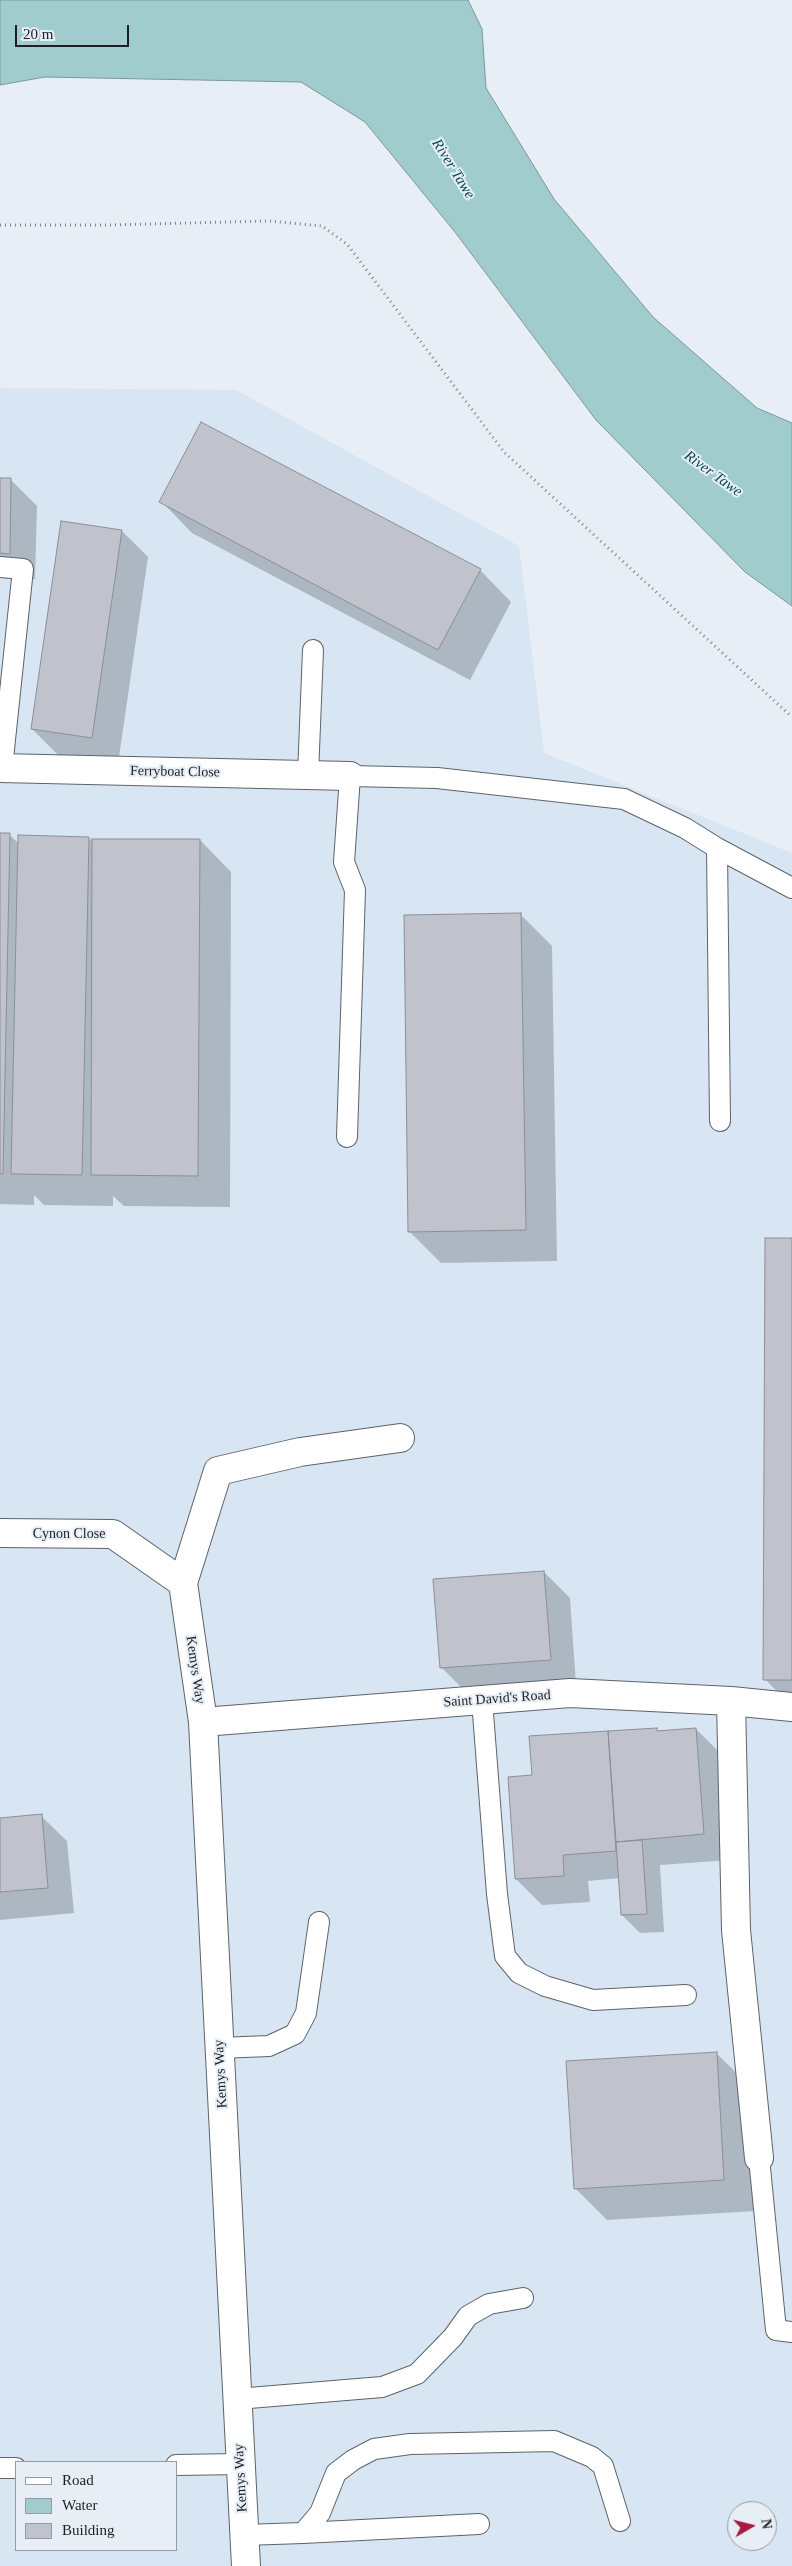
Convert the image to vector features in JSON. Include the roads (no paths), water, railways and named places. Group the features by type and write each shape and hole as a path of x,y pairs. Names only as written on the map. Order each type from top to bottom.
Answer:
{"street":[{"name":"Ferryboat Close","path":"1,768 350,776"},
{"path":"183,1583 218,1471 300,1452 400,1438"},
{"name":"Cynon Close","path":"0,1533 113,1534 183,1583"},
{"name":"Kemys Way","path":"183,1583 203,1722 246,2566"},
{"name":"Saint David's Road","path":"203,1722 570,1693 731,1701 792,1707"},
{"path":"731,1701 736,1930 759,2158"}],"lane":[{"path":"0,567 23,569 1,768"},
{"path":"308,775 313,650"},
{"path":"347,1137 355,890 344,862 350,776 437,778 624,800 685,828 717,848 792,888"},
{"path":"717,848 720,1121"},
{"path":"482,1700 497,1894 505,1956 519,1973 545,1986 593,2000 686,1995"},
{"path":"219,2048 269,2046 295,2034 306,2014 319,1922"},
{"path":"759,2158 776,2330 792,2332"},
{"path":"237,2398 382,2387 417,2374 453,2337 468,2316 489,2304 523,2298"},
{"path":"303,2533 320,2513 336,2473 353,2460 374,2449 410,2444 554,2441 592,2457 603,2466 620,2521"},
{"path":"178,2465 241,2464"},
{"path":"0,2468 15,2468"},
{"path":"244,2535 479,2524"}],"water":[{"name":"River Tawe","path":"0,0 468,0 482,29 486,88 554,199 653,317 757,408 792,423 792,606 745,572 596,420 455,232 365,122 301,82 45,77 0,85"}]}
